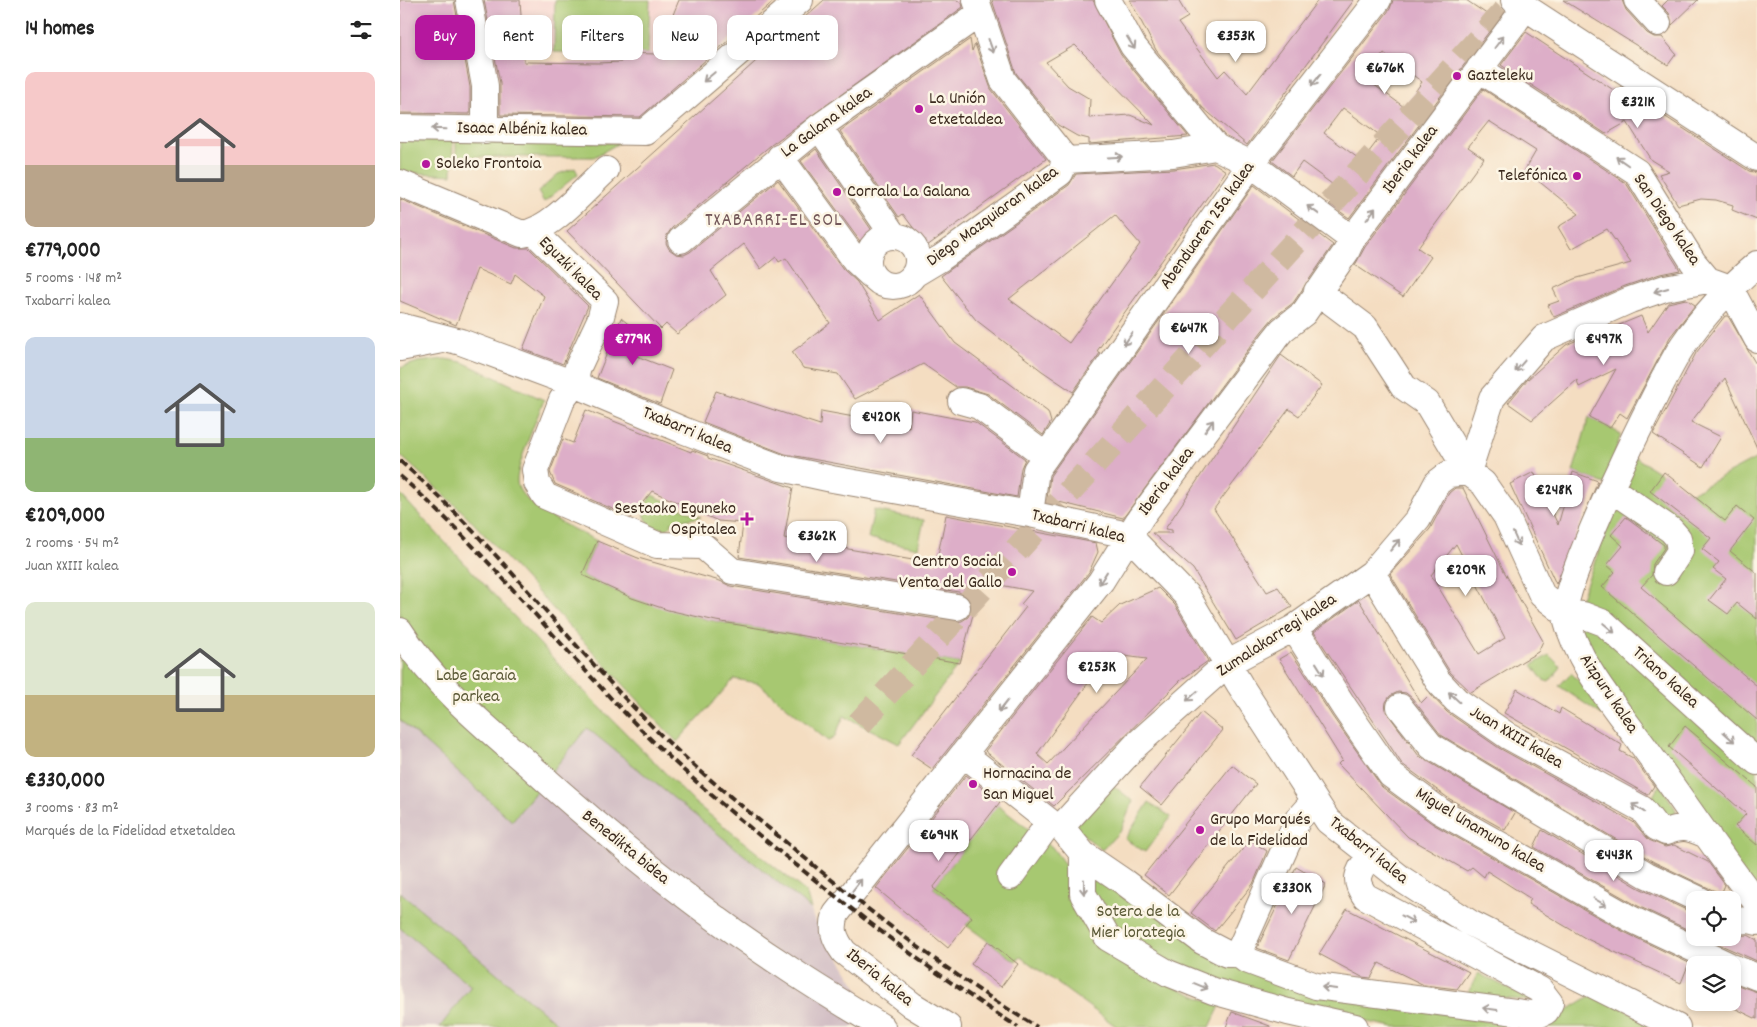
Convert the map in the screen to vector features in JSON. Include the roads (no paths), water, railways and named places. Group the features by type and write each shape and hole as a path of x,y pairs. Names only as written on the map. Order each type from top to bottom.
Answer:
{"street":[{"path":"469,0 485,86 485,131"},
{"name":"Isaac Albéniz kalea","path":"400,128 485,131 645,132 800,0"},
{"path":"1108,0 1133,46 1216,147 1251,164 1352,239"},
{"name":"Abenduaren 25a kalea","path":"1030,514 1036,470 1251,164 1378,0"},
{"path":"1636,0 1658,23"},
{"path":"1520,4 1757,158"},
{"name":"Iberia kalea","path":"948,1027 912,1005 859,966 836,940 832,926 836,914 965,755 1102,581 1128,535 1274,340 1282,330 1304,312 1346,252 1352,239 1479,70 1520,4"},
{"path":"978,7 1003,80 1066,160"},
{"name":"La Galana kalea","path":"681,240 780,157 978,7"},
{"name":"San Diego kalea","path":"1479,70 1637,172 1681,246 1719,284 1757,339"},
{"path":"819,127 894,236"},
{"name":"Diego Mazquiaran kalea","path":"916,273 941,258 1060,173 1066,160 1173,154 1216,147"},
{"path":"780,157 855,260 876,281 890,287 905,284 916,273 918,260 913,246 908,241 894,236 879,240 872,245 867,260 871,275"},
{"path":"534,232 551,220 606,170"},
{"name":"Eguzki kalea","path":"400,183 522,234 534,232 605,301 600,320 578,367 574,384"},
{"path":"1468,472 1492,398 1544,338 1630,300 1665,288 1719,284 1757,264"},
{"path":"1318,291 1365,327 1404,388 1427,403 1468,472 1484,483 1506,516 1542,595 1564,612 1582,556 1633,437 1682,346 1700,321 1719,284"},
{"name":"Txabarri kalea","path":"400,326 452,339 574,384 685,431 781,468 832,479 1030,514 1128,535 1187,596 1240,685 1328,821 1419,891 1504,940 1677,1027"},
{"path":"400,348 452,339"},
{"path":"574,384 562,400 536,470 537,483 545,496 657,545 703,546 732,571 957,607"},
{"path":"961,401 979,406 1046,456"},
{"name":"Zumalakarregi kalea","path":"1010,877 1055,824 1136,745 1228,663 1294,628 1372,573 1418,519 1437,483 1449,474 1468,472"},
{"path":"1611,489 1671,530 1678,538 1680,551 1666,572"},
{"name":"Juan XXIII kalea","path":"1372,573 1438,681 1456,700 1508,736 1642,810 1656,827 1666,832 1678,827 1689,827 1708,836"},
{"name":"Triano kalea","path":"1564,612 1583,615 1604,623 1757,762"},
{"name":"Aizpuru kalea","path":"1564,612 1580,656 1757,903"},
{"name":"Miguel Unamuno kalea","path":"1294,628 1344,707 1391,775 1440,811 1631,919 1709,956"},
{"name":"Benedikta bidea","path":"400,631 426,667 460,704 569,801 635,856 700,907 782,965 881,1026"},
{"path":"1400,707 1430,746 1638,870 1686,893"},
{"path":"965,755 1055,824 1083,854 1124,882 1202,941 1227,954 1238,954 1246,960 1316,986 1538,1015 1546,1011 1550,1003 1540,990 1365,896 1358,887 1358,875 1370,855"},
{"path":"1238,954 1298,819 1314,801"},
{"path":"1083,854 1083,894 1108,938 1168,973 1286,1019 1355,1027"},
{"path":"1741,920 1757,922"},
{"path":"1490,963 1504,940"},
{"path":"1741,970 1757,976"}],"tunnel":[{"path":"859,724 1515,0"}],"railway":[{"path":"400,461 463,521 610,682 693,765 878,917 940,963 1037,1027"},
{"path":"400,476 459,532 624,712 689,775 758,834 883,933 963,991 1018,1027"}],"place":[{"name":"Gazteleku","path":"1457,76"},
{"name":"La Unión etxetaldea","path":"919,109"},
{"name":"Soleko Frontoia","path":"426,164"},
{"name":"Telefónica","path":"1577,176"},
{"name":"Corrala La Galana","path":"837,192"},
{"name":"Sestaoko Eguneko Ospitalea","path":"747,519"},
{"name":"Centro Social Venta del Gallo","path":"1012,572"},
{"name":"Hornacina de San Miguel","path":"973,784"},
{"name":"Grupo Marqués de la Fidelidad","path":"1200,830"}],"district":[{"name":"TXABARRI-EL SOL","path":"774,221"}],"park label":[{"name":"Labe Garaia parkea","path":"476,686"},
{"name":"Sotera de la Mier lorategia","path":"1138,922"}]}
